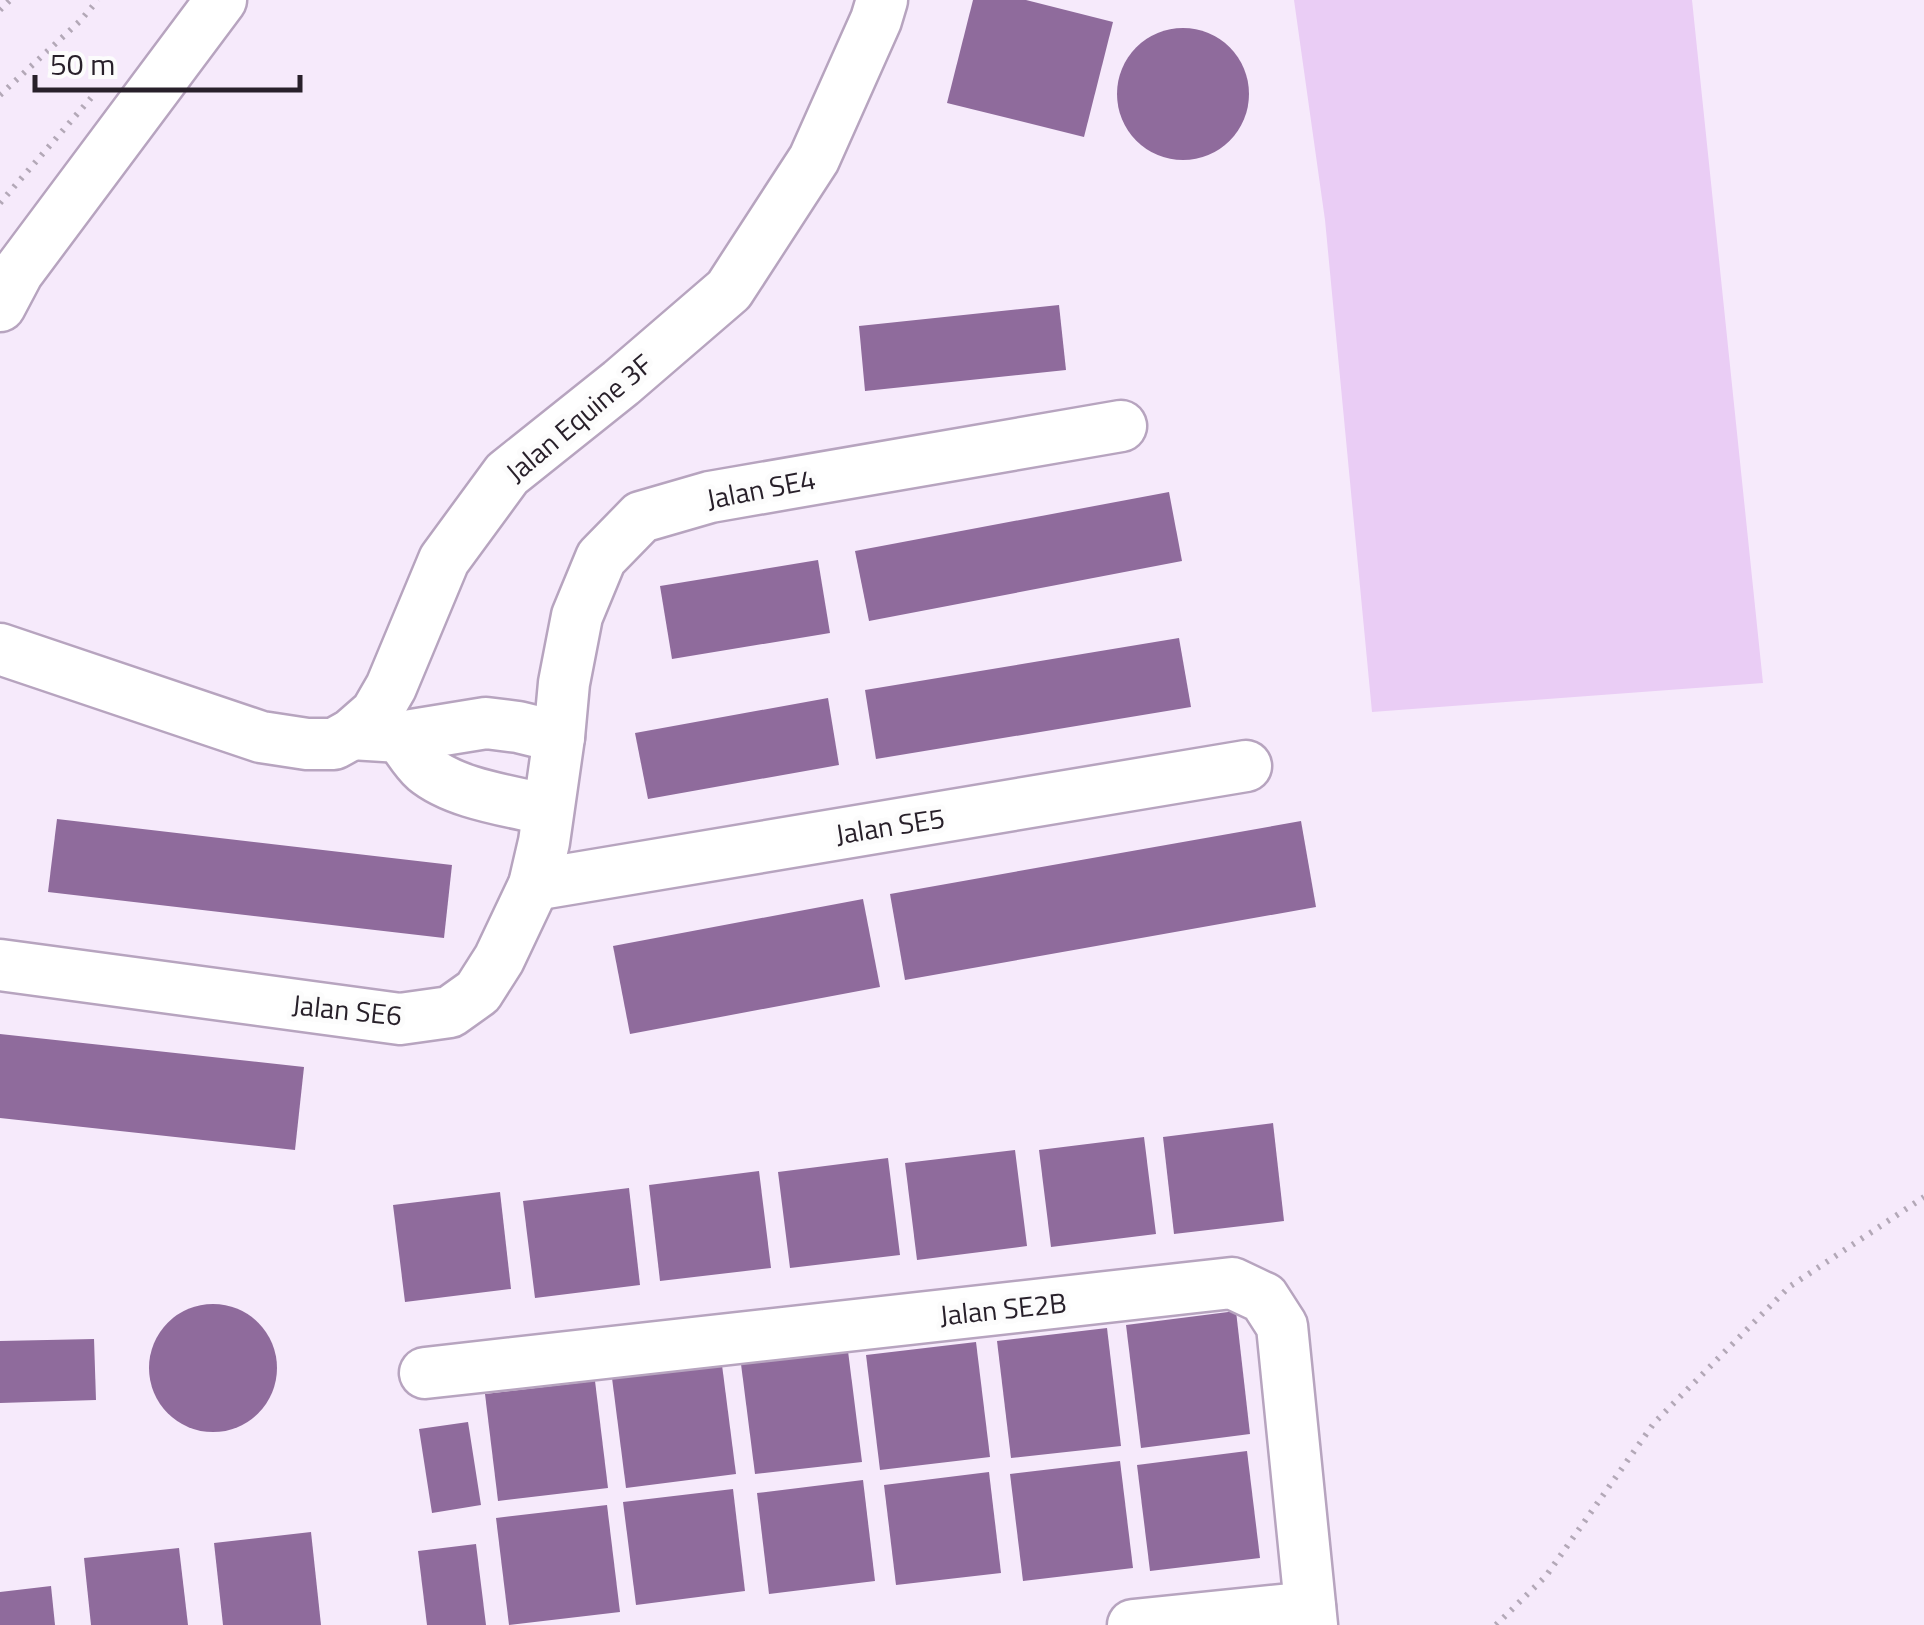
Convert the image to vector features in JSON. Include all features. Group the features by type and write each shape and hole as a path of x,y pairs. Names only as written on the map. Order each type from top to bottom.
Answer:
{"street":[{"path":"0,306 18,272 221,0"},
{"name":"Jalan Equine 3F","path":"376,735 376,712 391,687 444,560 507,474 729,290 814,159 882,0"},
{"name":"Jalan SE4","path":"559,737 564,683 577,616 601,558 640,517 710,497 1121,426"},
{"path":"0,649 261,737 334,744 376,735 486,723 559,737"},
{"path":"376,735 441,779 478,793 548,810"},
{"name":"Jalan SE6","path":"0,965 400,1020 450,1012 478,992 499,959 534,885 559,737"},
{"name":"Jalan SE5","path":"534,885 1246,766"},
{"name":"Jalan SE2B","path":"425,1373 1232,1284 1264,1298 1282,1326 1311,1616"},
{"path":"1132,1625 1311,1616"}],"path":[{"path":"0,10 10,0"},
{"path":"0,94 80,22 98,0"},
{"path":"0,203 98,88"},
{"path":"1496,1625 1546,1576 1654,1423 1789,1287 1924,1197"}],"shaded area":[{"path":"1294,0 1692,0 1763,683 1372,712 1325,220"}],"building":[{"path":"973,0 1026,0 1113,22 1084,137 947,103"},
{"path":"1183,28 1208,33 1230,47 1244,69 1249,94 1244,119 1230,141 1208,155 1183,160 1158,155 1136,141 1122,119 1117,94 1122,69 1136,47 1158,33"},
{"path":"1059,305 1066,370 865,391 859,326"},
{"path":"1169,492 1182,561 869,621 855,551"},
{"path":"818,560 830,633 672,659 660,586"},
{"path":"1179,638 1191,707 876,759 865,690"},
{"path":"828,698 839,765 648,799 635,733"},
{"path":"57,819 452,865 444,938 48,892"},
{"path":"1301,821 1316,907 905,980 890,894"},
{"path":"863,899 880,987 630,1034 613,946"},
{"path":"0,1034 304,1067 295,1150 0,1118"},
{"path":"1273,1123 1284,1221 1174,1234 1163,1137"},
{"path":"1144,1137 1156,1234 1051,1247 1039,1150"},
{"path":"1015,1150 1027,1246 917,1260 905,1163"},
{"path":"888,1158 900,1255 790,1268 778,1172"},
{"path":"759,1171 771,1268 660,1281 649,1185"},
{"path":"629,1188 640,1285 535,1298 523,1201"},
{"path":"500,1192 511,1289 405,1302 393,1205"},
{"path":"213,1304 237,1309 258,1323 272,1344 277,1368 272,1392 258,1413 237,1427 213,1432 189,1427 168,1413 154,1392 149,1368 154,1344 168,1323 189,1309"},
{"path":"1236,1311 1250,1434 1141,1448 1126,1325"},
{"path":"1107,1328 1121,1446 1011,1458 997,1341"},
{"path":"94,1339 96,1400 0,1403 0,1341"},
{"path":"976,1342 990,1457 880,1470 866,1355"},
{"path":"848,1351 862,1462 755,1474 741,1364"},
{"path":"722,1365 736,1474 626,1488 612,1378"},
{"path":"595,1381 608,1488 498,1501 485,1394"},
{"path":"468,1422 481,1505 432,1513 419,1429"},
{"path":"1247,1451 1260,1558 1150,1571 1137,1465"},
{"path":"1120,1461 1133,1568 1023,1581 1010,1474"},
{"path":"989,1472 1001,1573 896,1585 884,1485"},
{"path":"863,1480 875,1581 769,1594 757,1493"},
{"path":"733,1489 745,1591 636,1605 623,1502"},
{"path":"607,1505 620,1612 509,1625 496,1518"},
{"path":"311,1532 321,1625 223,1625 214,1543"},
{"path":"476,1544 486,1625 427,1625 418,1551"},
{"path":"179,1548 188,1625 91,1625 84,1558"},
{"path":"51,1586 55,1625 0,1625 0,1592"}]}
